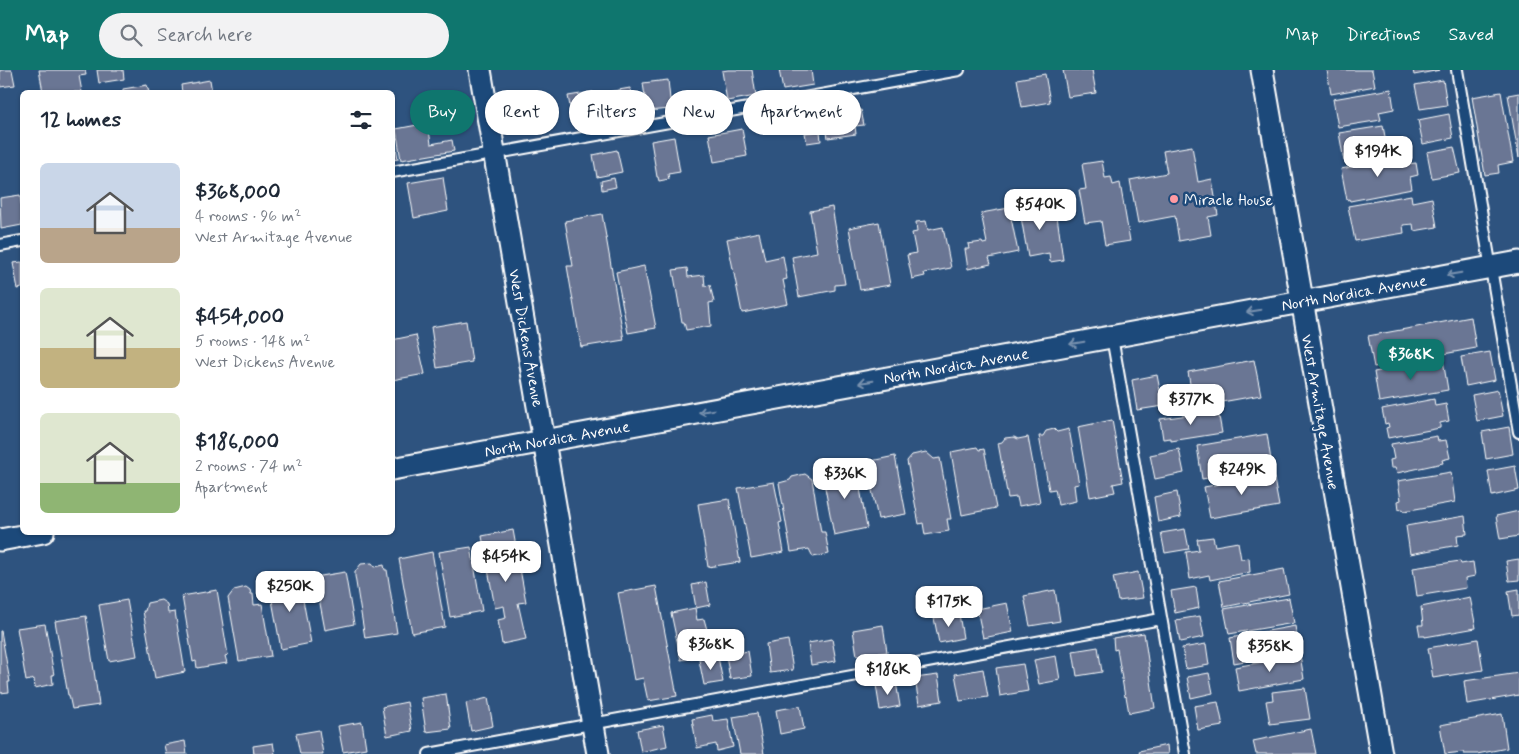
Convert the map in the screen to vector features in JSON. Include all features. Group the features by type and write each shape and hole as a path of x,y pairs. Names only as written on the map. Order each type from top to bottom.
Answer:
{"street":[{"name":"West Dickens Avenue","path":"480,70 598,754"},
{"name":"West Armitage Avenue","path":"1262,70 1381,754"},
{"name":"North Nordica Avenue","path":"395,467 1519,262"},
{"path":"0,540 27,535"}],"lane":[{"path":"395,171 959,70"},
{"path":"1457,70 1519,432"},
{"path":"0,245 20,241"},
{"path":"1112,337 1185,754"},
{"path":"429,754 1161,619"}],"building":[{"path":"0,70 12,70 15,85 0,87"},
{"path":"39,70 85,70 86,75 79,76 82,90 43,90"},
{"path":"97,70 123,70 124,79 99,83"},
{"path":"752,70 755,90 743,90 743,98 733,100 733,90 725,90 722,71"},
{"path":"779,70 811,70 813,85 783,90"},
{"path":"1063,70 1092,70 1096,93 1068,97"},
{"path":"1327,70 1372,70 1375,86 1331,94"},
{"path":"1413,70 1440,70 1414,75"},
{"path":"1045,74 1050,102 1022,107 1017,79"},
{"path":"210,80 212,90 182,90 181,85"},
{"path":"668,80 669,90 665,90 665,110 655,110 655,90 644,90 643,83"},
{"path":"1443,80 1447,105 1420,109 1415,85"},
{"path":"147,85 148,90 123,90"},
{"path":"1391,89 1394,109 1379,112 1381,120 1338,127 1333,99"},
{"path":"1501,92 1513,162 1498,165 1499,173 1485,175 1472,97"},
{"path":"1519,93 1519,158 1508,95"},
{"path":"861,110 864,125 861,125"},
{"path":"1449,114 1453,138 1423,144 1418,120"},
{"path":"410,126 410,135 430,135 431,144 452,140 454,151 401,160 396,129"},
{"path":"1383,126 1388,153 1344,161 1339,133"},
{"path":"742,129 747,156 714,162 709,135 733,135 733,131"},
{"path":"805,135 820,135 821,141 807,143"},
{"path":"827,135 849,135 828,138"},
{"path":"674,137 680,172 668,174 669,179 659,181 651,141"},
{"path":"395,142 398,159 395,160"},
{"name":"Miracle House","path":"1192,146 1198,182 1212,179 1218,215 1208,217 1211,235 1179,241 1175,216 1138,223 1130,180 1167,173 1163,151"},
{"path":"1454,147 1460,173 1432,178 1427,152"},
{"path":"617,150 622,172 597,177 593,155"},
{"path":"1405,156 1407,164 1416,163 1418,175 1410,177 1412,189 1347,200 1341,169"},
{"path":"1102,161 1105,178 1111,177 1113,185 1120,183 1130,241 1105,245 1101,221 1085,223 1079,190 1086,189 1082,164"},
{"path":"443,177 448,211 414,218 408,183"},
{"path":"614,178 616,187 602,190 601,181"},
{"path":"20,195 20,225 1,229 0,198"},
{"path":"1411,195 1412,202 1432,198 1437,227 1414,231 1413,224 1403,225 1404,233 1355,241 1348,206"},
{"path":"1037,197 1041,219 1057,216 1063,260 1050,262 1049,253 1028,257 1018,200"},
{"path":"832,207 845,284 835,285 835,290 799,297 792,257 817,252 810,211"},
{"path":"1009,208 1018,252 989,258 991,264 968,269 965,249 969,249 968,244 987,243 981,213"},
{"path":"602,214 624,340 581,347 567,266 573,266 565,221"},
{"path":"926,221 928,230 943,227 951,268 924,273 925,276 912,279 907,255 916,253 912,233 917,232 916,222"},
{"path":"879,222 890,285 860,290 849,228"},
{"path":"759,232 765,260 783,256 787,279 783,280 788,304 742,313 727,239"},
{"path":"20,262 20,288 18,289 13,263"},
{"path":"644,266 656,328 628,333 616,272"},
{"path":"687,268 688,277 704,275 705,286 710,285 714,302 709,303 711,326 686,330 684,322 682,322 673,270"},
{"path":"1471,317 1476,348 1374,367 1368,336"},
{"path":"466,321 472,362 437,368 431,327"},
{"path":"416,335 425,374 395,379 395,339"},
{"path":"1490,352 1495,380 1466,386 1461,357"},
{"path":"1254,360 1261,395 1194,407 1188,372"},
{"path":"1443,360 1448,390 1379,402 1374,372"},
{"path":"1157,375 1163,406 1137,410 1132,380"},
{"path":"1498,390 1503,416 1477,421 1472,395"},
{"path":"1434,399 1435,406 1446,404 1449,421 1440,423 1440,428 1388,438 1386,428 1389,427 1388,423 1385,424 1382,409"},
{"path":"1218,411 1222,433 1171,441 1171,438 1163,439 1160,419"},
{"path":"1112,420 1123,482 1113,484 1115,492 1090,497 1078,427"},
{"path":"1509,427 1513,454 1486,459 1482,432"},
{"path":"1054,429 1057,432 1069,429 1079,484 1074,485 1076,501 1058,505 1055,489 1049,490 1039,436 1043,436 1046,431"},
{"path":"1267,434 1272,467 1202,479 1197,446"},
{"path":"1437,436 1438,441 1446,440 1450,458 1442,460 1443,463 1397,473 1395,468 1391,468 1390,460 1394,459 1391,444"},
{"path":"1014,437 1018,439 1028,437 1040,502 1019,506 1017,497 1008,498 998,443 1002,442 1005,438"},
{"path":"977,447 979,450 984,449 996,508 962,515 951,452"},
{"path":"1179,449 1184,473 1155,479 1150,455"},
{"path":"926,452 934,459 940,458 951,519 947,519 949,531 925,535 923,523 919,524 907,461 912,455"},
{"path":"895,456 906,514 878,519 866,462"},
{"path":"856,466 867,528 834,535 822,472"},
{"path":"1515,466 1519,490 1492,496 1488,471"},
{"path":"1451,472 1455,502 1404,511 1403,509 1399,510 1398,501 1401,500 1398,481"},
{"path":"805,474 812,479 821,532 825,532 829,554 813,557 809,549 791,552 779,483"},
{"path":"1273,474 1279,506 1210,518 1204,487"},
{"path":"774,482 782,522 779,523 784,552 751,558 738,488"},
{"path":"1177,492 1181,517 1158,522 1154,497"},
{"path":"729,499 740,562 708,567 698,504"},
{"path":"1519,511 1519,536 1500,539 1496,516"},
{"path":"1465,516 1467,534 1457,535 1458,545 1410,554 1406,526"},
{"path":"1185,529 1189,549 1165,553 1161,533"},
{"path":"513,530 526,602 518,603 526,639 502,644 498,620 506,618 504,606 495,608 482,536"},
{"path":"1213,537 1215,546 1238,542 1241,559 1249,558 1250,572 1210,580 1209,575 1190,579 1186,552 1199,550 1197,539"},
{"path":"471,547 482,611 450,617 439,552"},
{"path":"432,552 445,627 412,633 399,559"},
{"path":"1519,559 1519,580 1509,581 1506,561"},
{"path":"1460,561 1461,564 1473,562 1475,576 1465,578 1466,588 1417,596 1413,568"},
{"path":"372,563 375,567 384,565 385,570 387,570 397,633 365,638 355,572 361,564"},
{"path":"1284,569 1289,594 1224,607 1219,581"},
{"path":"345,572 354,624 325,630 315,577"},
{"path":"1138,572 1143,598 1118,601 1113,577"},
{"path":"299,578 311,643 281,649 269,584"},
{"path":"706,582 710,605 696,608 692,585"},
{"path":"656,586 677,696 648,701 643,678 634,680 618,593"},
{"path":"246,587 253,594 254,605 262,604 271,656 239,661 228,598 234,590"},
{"path":"1196,587 1199,608 1175,613 1171,591"},
{"path":"1519,589 1519,615 1512,616 1508,591"},
{"path":"217,590 228,655 225,656 227,663 197,668 196,661 193,662 182,596"},
{"path":"1055,590 1060,621 1030,626 1024,596"},
{"path":"1470,597 1476,628 1425,637 1420,636 1418,625 1423,625 1421,607"},
{"path":"1289,598 1294,623 1229,634 1224,609"},
{"path":"127,600 137,656 109,661 99,605"},
{"path":"161,600 167,604 168,613 175,612 185,672 155,678 143,611 145,611 147,603"},
{"path":"1007,603 1013,632 983,638 977,609"},
{"path":"695,608 697,620 704,619 709,637 702,638 703,643 694,645 696,657 681,660 671,613"},
{"path":"959,614 963,638 939,643 934,618"},
{"path":"86,616 99,705 72,709 55,621"},
{"path":"1200,616 1204,637 1180,642 1176,620"},
{"path":"45,624 54,675 52,675 53,684 35,688 34,679 26,681 17,628"},
{"path":"883,625 887,652 857,656 853,630"},
{"path":"1295,626 1299,651 1234,663 1230,638"},
{"path":"0,631 10,682 8,682 9,692 0,693"},
{"path":"1144,633 1155,708 1129,713 1117,649 1114,650 1113,638"},
{"path":"832,639 836,661 811,665 808,643"},
{"path":"1478,639 1483,670 1433,678 1428,648"},
{"path":"788,640 793,670 770,673 766,644"},
{"path":"1206,644 1209,665 1186,669 1182,648"},
{"path":"1098,647 1102,672 1077,676 1073,651"},
{"path":"748,651 752,676 730,679 726,655"},
{"path":"1300,655 1304,679 1239,691 1235,667"},
{"path":"1056,656 1060,680 1039,684 1034,660"},
{"path":"718,657 723,682 704,685 699,660"},
{"path":"1023,664 1028,691 1000,696 996,668"},
{"path":"983,669 988,697 960,701 955,674"},
{"path":"1209,673 1213,693 1191,698 1187,677"},
{"path":"1519,673 1519,695 1467,704 1464,681"},
{"path":"938,675 942,701 919,705 915,678"},
{"path":"896,682 900,706 880,710 876,685"},
{"path":"1305,688 1310,719 1270,724 1266,701 1273,700 1272,692"},
{"path":"446,694 451,729 426,732 421,698"},
{"path":"488,698 493,726 471,731 466,703"},
{"path":"407,702 412,731 387,736 382,707"},
{"path":"1218,702 1223,726 1198,730 1194,706"},
{"path":"800,706 804,729 780,734 776,710"},
{"path":"757,713 764,754 740,754 733,717"},
{"path":"1502,714 1507,748 1477,754 1464,754 1463,752 1445,754 1440,725"},
{"path":"712,715 713,721 728,719 733,747 717,751 716,744 697,748 692,719"},
{"path":"362,722 366,748 343,752 338,726"},
{"path":"663,725 667,746 641,752 637,730"},
{"path":"1311,729 1316,754 1256,754 1253,741"},
{"path":"319,730 323,754 300,754 296,734"},
{"path":"185,741 187,754 166,754 164,745"},
{"path":"273,743 275,754 254,754 253,746"},
{"path":"1167,745 1168,754 1140,754 1139,751"}],"place":[{"name":"Miracle House","path":"1174,199"}]}
